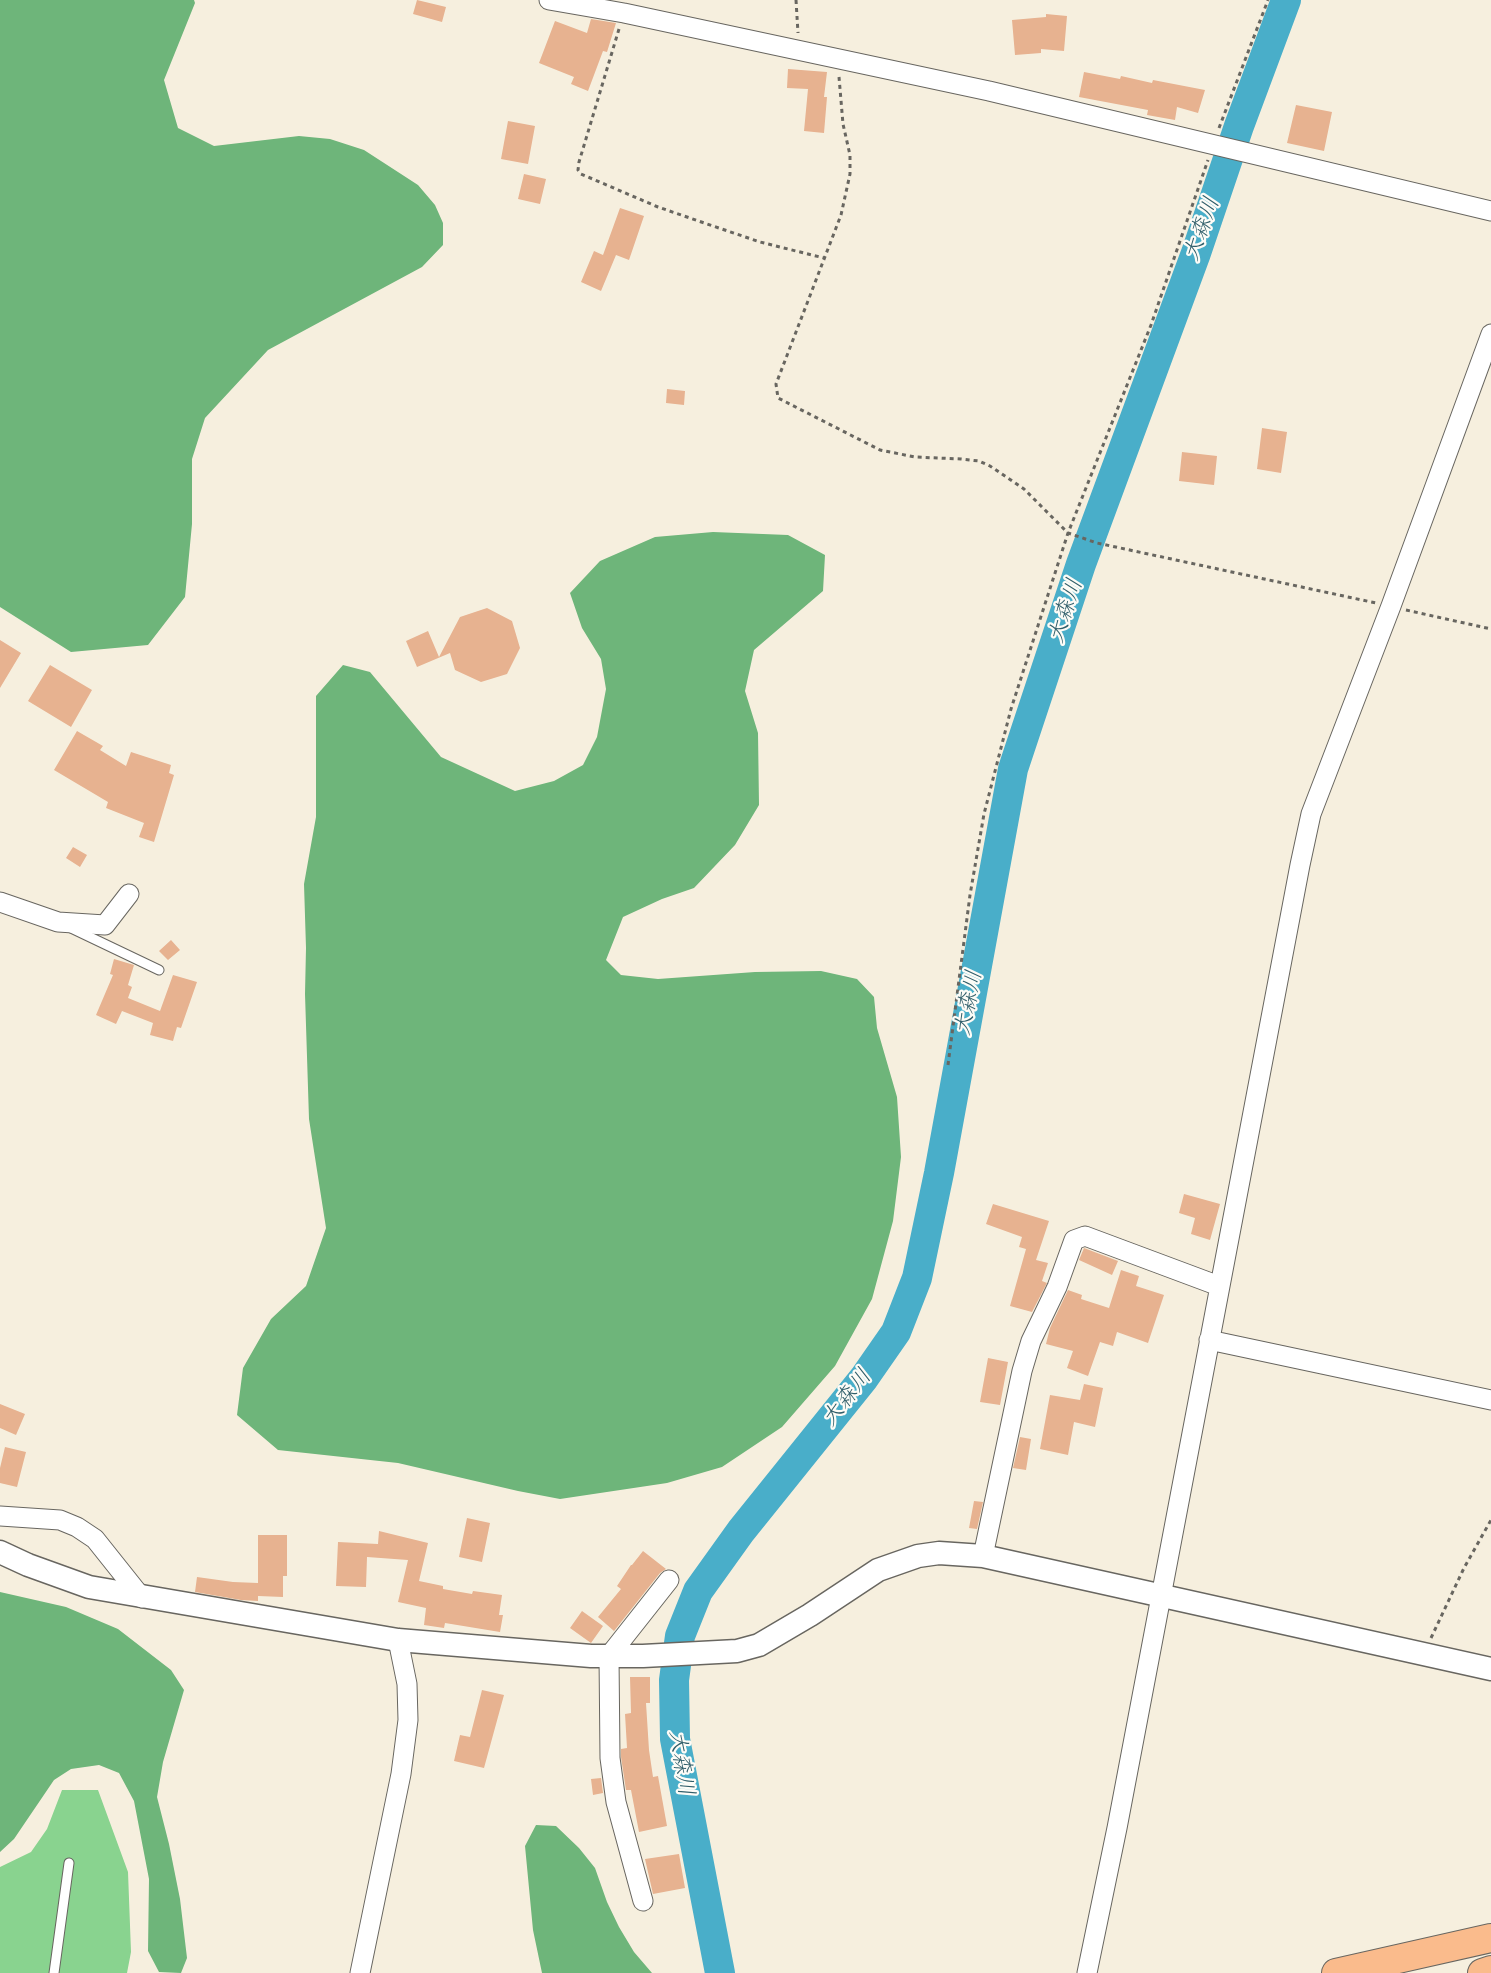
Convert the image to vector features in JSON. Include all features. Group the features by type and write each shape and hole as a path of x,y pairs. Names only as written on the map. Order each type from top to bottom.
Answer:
{"highway":[{"path":"1336,1973 1491,1938"},
{"path":"1482,1973 1491,1970"}],"street":[{"path":"549,0 624,13 989,91 1491,211"},
{"path":"1087,1973 1311,814 1391,606 1491,334"},
{"path":"0,902 58,922 105,925 129,894"},
{"path":"983,1556 1022,1371 1031,1341 1057,1287 1074,1240 1085,1236 1219,1286"},
{"path":"1209,1340 1491,1400"},
{"path":"0,1516 60,1520 77,1527 95,1539 142,1598"},
{"path":"0,1552 28,1565 89,1587 142,1598 398,1640 610,1656 737,1651 759,1645 810,1615 878,1570 900,1561 939,1553 983,1556 1491,1669"},
{"path":"643,1901 616,1802 610,1758 610,1656 669,1580"},
{"path":"360,1973 400,1774 408,1720 406,1684 398,1640"}],"lane":[{"path":"58,922 159,970"},
{"path":"54,1973 69,1863"}],"path":[{"path":"796,0 799,51"},
{"path":"948,1065 970,895 984,814 1011,709 1068,533 1151,325 1213,145 1268,0"},
{"path":"624,13 579,162 578,170 581,174 658,207 704,223 760,242 824,258"},
{"path":"837,58 843,124 850,155 850,174 841,215 776,384 778,398 880,450 915,457 979,461 990,466 1024,489 1068,533 1104,545 1391,606 1491,630"},
{"path":"1423,1654 1464,1568 1491,1520"}],"green space":[{"path":"0,0 194,0 195,3 164,80 178,128 214,146 299,136 330,139 364,150 418,185 435,205 443,223 443,245 422,267 268,350 205,418 192,459 192,524 185,597 148,645 71,652 0,607"},
{"path":"713,532 788,535 825,555 823,591 754,650 745,691 758,733 759,805 735,845 694,888 662,899 623,917 606,960 621,975 658,979 755,972 821,971 857,979 874,997 877,1028 897,1097 901,1157 893,1221 872,1299 835,1366 782,1427 722,1467 667,1483 560,1499 398,1463 278,1450 237,1415 243,1368 271,1319 306,1286 326,1228 309,1119 305,994 304,884 316,817 316,696 343,665 370,672 441,757 515,791 554,781 583,765 597,737 606,689 601,659 582,628 570,593 600,561 655,537"},
{"path":"0,1592 66,1607 118,1629 171,1670 184,1690 163,1762 157,1797 180,1899 187,1958 181,1973 159,1972 148,1951 149,1879 134,1801 119,1773 99,1765 71,1769 54,1780 14,1839 0,1852"},
{"path":"62,1790 98,1790 128,1872 131,1952 127,1973 0,1973 0,1867 31,1852 47,1829"},
{"path":"536,1825 556,1826 579,1848 595,1868 607,1902 619,1927 634,1952 652,1973 542,1973 533,1930 525,1846"}],"building":[{"path":"417,0 446,7 442,22 413,14"},
{"path":"1046,14 1067,16 1064,51 1041,49 1041,53 1015,55 1012,20 1046,17"},
{"path":"591,19 616,23 607,52 603,51 588,91 571,84 574,77 539,63 555,21 587,33"},
{"path":"788,69 827,72 824,97 827,97 824,133 804,131 808,89 787,88"},
{"path":"1084,72 1120,79 1121,76 1152,83 1153,80 1205,90 1198,113 1177,107 1175,120 1147,115 1148,110 1079,97"},
{"path":"1296,105 1332,112 1324,151 1287,143"},
{"path":"508,121 535,126 528,164 501,159"},
{"path":"524,174 546,179 540,204 518,199"},
{"path":"620,208 644,216 629,260 616,255 601,291 581,282 594,251 603,255"},
{"path":"667,389 685,391 684,405 666,403"},
{"path":"1262,428 1287,432 1281,473 1257,469"},
{"path":"1182,452 1217,456 1214,485 1179,481"},
{"path":"487,608 512,621 520,648 507,674 481,682 455,670 450,653 417,667 406,641 428,631 439,657 460,617"},
{"path":"0,640 21,653 0,688"},
{"path":"50,665 92,690 71,727 28,701"},
{"path":"77,731 103,746 100,750 126,766 131,752 171,765 169,773 174,775 154,842 139,837 144,823 106,808 108,802 54,770"},
{"path":"73,847 87,855 80,867 66,858"},
{"path":"171,940 180,950 168,960 159,951"},
{"path":"114,959 134,965 128,985 132,987 128,998 160,1011 173,975 197,982 181,1028 177,1027 173,1041 150,1035 153,1023 122,1011 116,1024 96,1015 113,975 110,974"},
{"path":"1184,1194 1220,1204 1210,1240 1191,1234 1195,1218 1179,1213"},
{"path":"993,1204 1049,1221 1036,1260 1048,1263 1042,1281 1047,1283 1032,1312 1010,1306 1026,1249 1019,1247 1022,1237 986,1224"},
{"path":"1084,1248 1118,1261 1112,1275 1079,1260"},
{"path":"1121,1270 1139,1276 1136,1286 1164,1295 1148,1343 1117,1332 1113,1346 1100,1342 1088,1376 1067,1368 1073,1351 1046,1344 1050,1328 1068,1290 1082,1295 1081,1299 1109,1308"},
{"path":"988,1358 1008,1362 1000,1405 980,1402"},
{"path":"1084,1384 1103,1388 1095,1427 1074,1422 1068,1455 1040,1449 1050,1395 1080,1400"},
{"path":"0,1404 25,1414 16,1435 0,1428"},
{"path":"1020,1437 1031,1439 1026,1470 1013,1468"},
{"path":"5,1447 26,1452 17,1487 0,1483 0,1468"},
{"path":"974,1501 983,1502 977,1529 969,1528"},
{"path":"467,1518 490,1523 482,1562 459,1557"},
{"path":"379,1531 428,1543 419,1581 443,1586 443,1589 472,1594 473,1591 502,1595 499,1615 503,1615 500,1632 445,1623 444,1628 424,1625 426,1608 398,1602 408,1560 367,1557 366,1587 336,1586 338,1542 378,1544"},
{"path":"258,1535 287,1535 287,1576 283,1576 283,1597 258,1596 258,1601 195,1592 197,1577 258,1583"},
{"path":"643,1551 666,1569 660,1573 614,1631 598,1617 621,1589 617,1586"},
{"path":"582,1611 603,1626 591,1643 570,1628"},
{"path":"630,1677 650,1677 650,1703 646,1703 649,1750 653,1777 658,1776 667,1826 639,1832 631,1790 626,1790 621,1757 621,1749 627,1748 625,1714 631,1713"},
{"path":"482,1690 504,1695 484,1768 454,1761 460,1735 470,1737"},
{"path":"601,1778 603,1793 593,1795 591,1779"},
{"path":"679,1854 685,1888 653,1894 645,1859"}],"waterway":[{"name":"大森川","path":"720,1973 675,1739 674,1680 680,1636 698,1591 741,1531 864,1378 896,1332 917,1278 939,1173 1013,769 1081,564 1196,253 1239,126 1286,0"}]}
